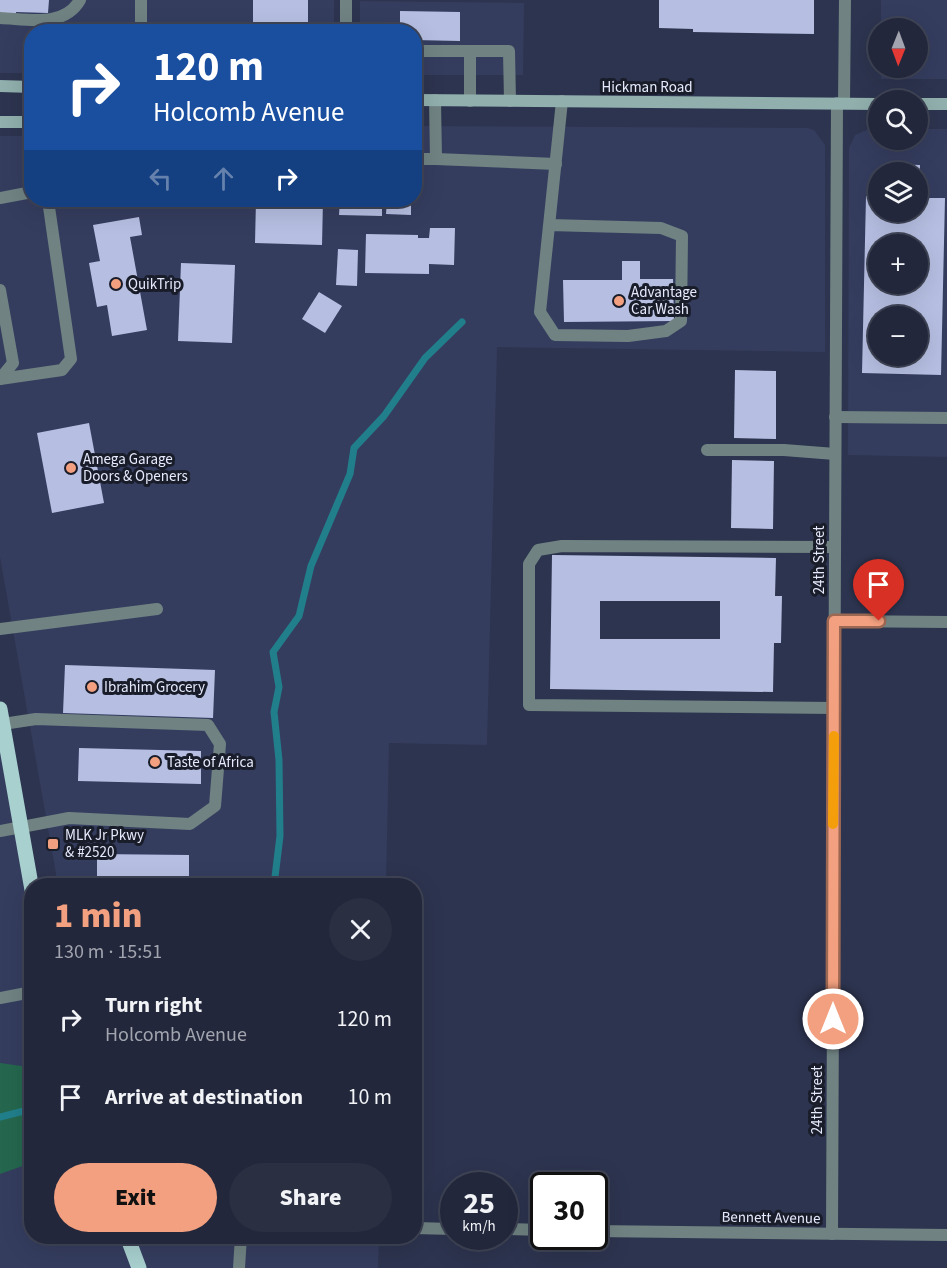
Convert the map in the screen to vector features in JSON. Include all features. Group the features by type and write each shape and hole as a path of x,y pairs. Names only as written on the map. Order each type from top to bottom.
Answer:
{"main road":[{"path":"0,86 24,87"},
{"name":"Hickman Road","path":"422,100 868,104"},
{"path":"928,104 947,104"},
{"path":"0,122 24,122"},
{"path":"1,717 30,878"},
{"path":"130,1244 139,1268"}],"street":[{"path":"0,18 55,19 72,11 80,0"},
{"path":"141,0 141,24"},
{"path":"346,0 346,24"},
{"name":"24th Street","path":"832,1234 835,417 845,0"},
{"path":"422,51 509,51 510,101"},
{"path":"470,51 470,101"},
{"path":"435,100 436,159"},
{"path":"549,225 662,228 682,236 681,321 666,331 628,336 555,335 540,312 549,225 556,184 562,101"},
{"path":"422,159 556,164"},
{"path":"0,198 24,194"},
{"path":"0,379 62,370 71,359 49,207"},
{"path":"0,290 13,363 0,379"},
{"path":"835,417 947,418"},
{"path":"707,450 784,450 835,454"},
{"path":"834,547 562,546 538,550 529,564 529,705 834,708"},
{"path":"0,629 157,609"},
{"path":"834,621 947,622"},
{"path":"0,831 69,818 190,824 215,806 220,744 208,725 1,717"},
{"path":"0,998 24,994"},
{"path":"422,1228 440,1229"},
{"name":"Bennett Avenue","path":"608,1231 947,1235"},
{"path":"239,1268 241,1244"}],"shaded area":[{"path":"0,0 334,0 334,24 24,24 24,73 0,73"},
{"path":"881,0 947,0 947,79 881,79 928,78 928,18 881,18"},
{"path":"360,1 524,3 523,75 422,75 422,24 360,24"},
{"path":"422,126 808,128 814,130 825,145 825,352 497,347 487,745 389,743 386,878 57,878 0,557 0,136 24,136 24,207 422,207"},
{"path":"868,129 868,150 928,150 928,129 947,129 947,457 848,455 849,148 855,135"},
{"path":"0,709 29,878 24,878 24,1244 379,1244 378,1268 0,1268"}],"green space":[{"path":"0,1063 24,1066 24,1165 0,1174"}],"building":[{"path":"0,0 49,0 48,13 16,12 16,16 0,16"},
{"path":"253,0 308,0 308,24 253,24"},
{"path":"659,0 814,0 814,34 693,32 693,29 659,28"},
{"path":"400,11 460,12 460,41 422,40 422,24 400,24"},
{"path":"866,196 868,196 868,222 928,222 928,198 945,198 941,375 862,373"},
{"path":"256,207 323,207 322,245 255,243"},
{"path":"340,207 382,207 382,216 339,215"},
{"path":"386,207 411,207 411,215 386,214"},
{"name":"QuikTrip","path":"139,217 142,235 130,237 147,330 112,336 107,305 97,307 89,263 100,261 93,225"},
{"path":"430,228 455,228 454,265 429,264 429,274 365,273 366,234 418,235 418,238 429,238"},
{"path":"338,249 358,250 357,286 336,285"},
{"name":"Advantage Car Wash","path":"622,261 640,261 640,279 673,279 674,321 564,322 563,280 622,280"},
{"path":"181,263 235,265 232,343 178,341"},
{"path":"319,292 342,306 325,333 302,319"},
{"path":"735,370 776,371 776,439 734,438"},
{"name":"Amega Garage Doors & Openers","path":"89,423 104,503 52,513 37,433"},
{"path":"732,460 774,461 773,529 731,528"},
{"path":"552,555 776,558 775,596 782,596 781,643 774,643 773,692 550,689","holes":["600,601 720,601 720,639 600,639"]},
{"path":"65,665 215,670 213,718 63,713"},
{"path":"79,748 201,751 201,784 78,781"},
{"path":"97,854 189,855 189,878 97,878"}],"waterway":[{"path":"275,878 280,836 279,760 274,712 279,687 273,652 299,616 311,566 350,474 354,448 384,416 425,358 462,322"},
{"path":"0,1117 24,1111"}],"slow traffic":[{"path":"833,824 834,736"}],"place":[{"name":"QuikTrip","path":"116,284"},
{"name":"Advantage Car Wash","path":"619,301"},
{"name":"Amega Garage Doors & Openers","path":"71,468"},
{"name":"Ibrahim Grocery","path":"92,687"},
{"name":"Taste of Africa","path":"155,762"},
{"name":"MLK Jr Pkwy & #2520","path":"53,844"}],"route":[{"path":"833,1019 834,621 879,621"}]}
